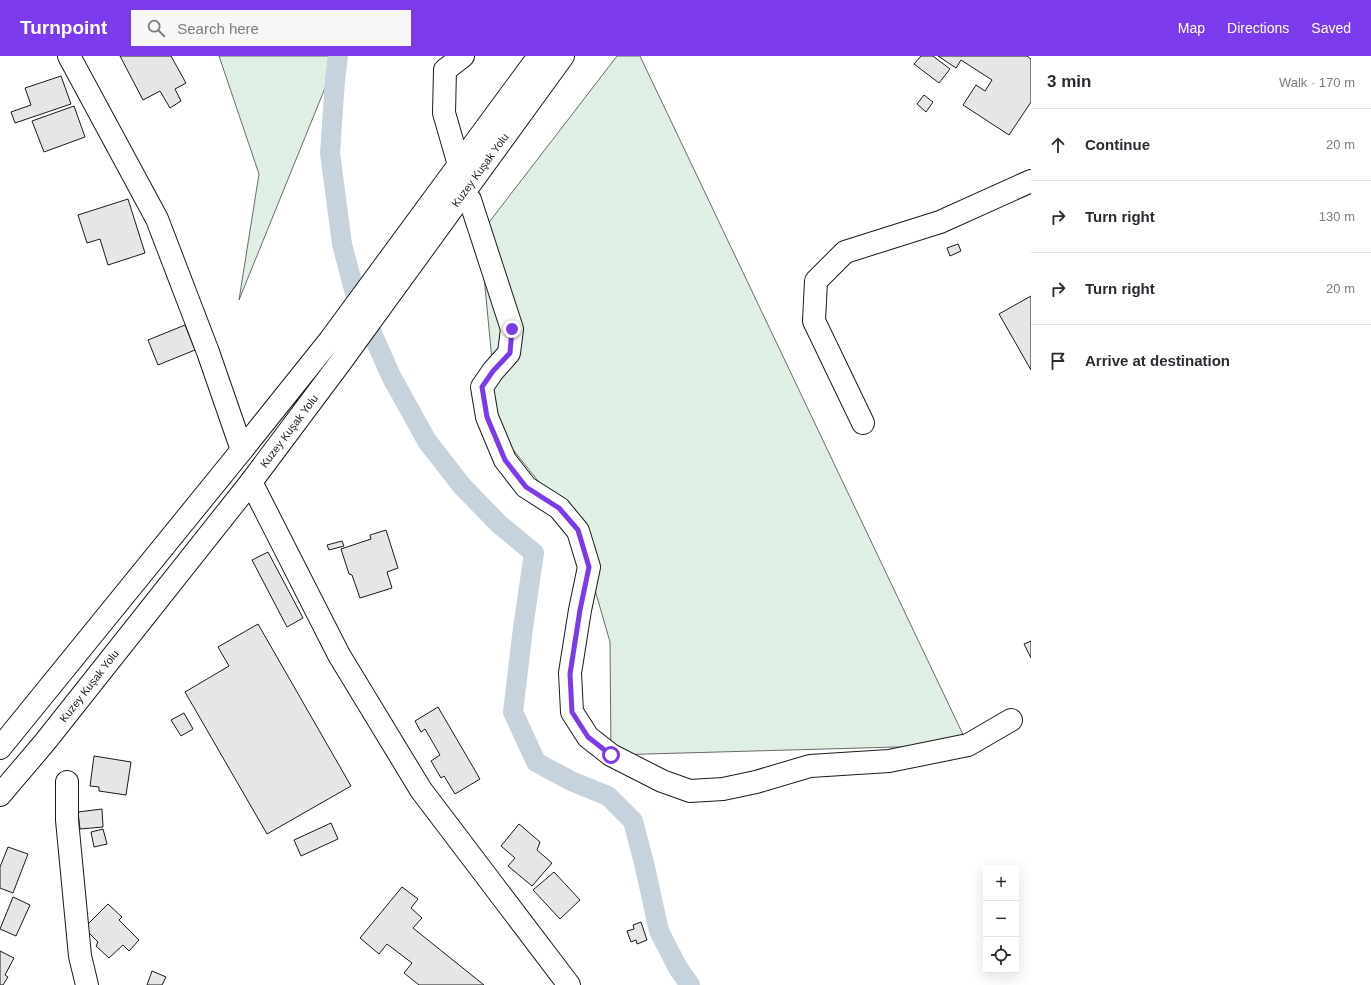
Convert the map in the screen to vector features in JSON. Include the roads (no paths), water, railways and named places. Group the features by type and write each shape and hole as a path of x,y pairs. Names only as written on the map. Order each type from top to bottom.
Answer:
{"street":[{"path":"69,56 157,219 208,352 242,450"},
{"path":"457,158 444,113 445,70 463,56"},
{"name":"Kuzey Kuşak Yolu","path":"0,748 330,340 539,56"},
{"name":"Kuzey Kuşak Yolu","path":"0,795 251,482 340,363 563,56"},
{"path":"863,423 814,322 816,281 845,252 940,222 1031,181"},
{"path":"470,200 512,329 510,353 493,371 482,387 487,417 505,460 526,487 559,508 578,530 589,567 580,610 570,674 572,712 588,737 611,755 662,781 690,791 723,788 756,782 810,766 889,762 968,745 1011,720"},
{"path":"251,482 339,655 421,790 569,985"},
{"path":"67,782 67,820 80,956 86,985"}],"waterway":[{"path":"338,56 330,153 342,244 356,297 391,376 427,441 462,486 499,524 534,553 513,712 536,762 571,781 608,796 633,821 659,931 678,968 690,985"}]}
